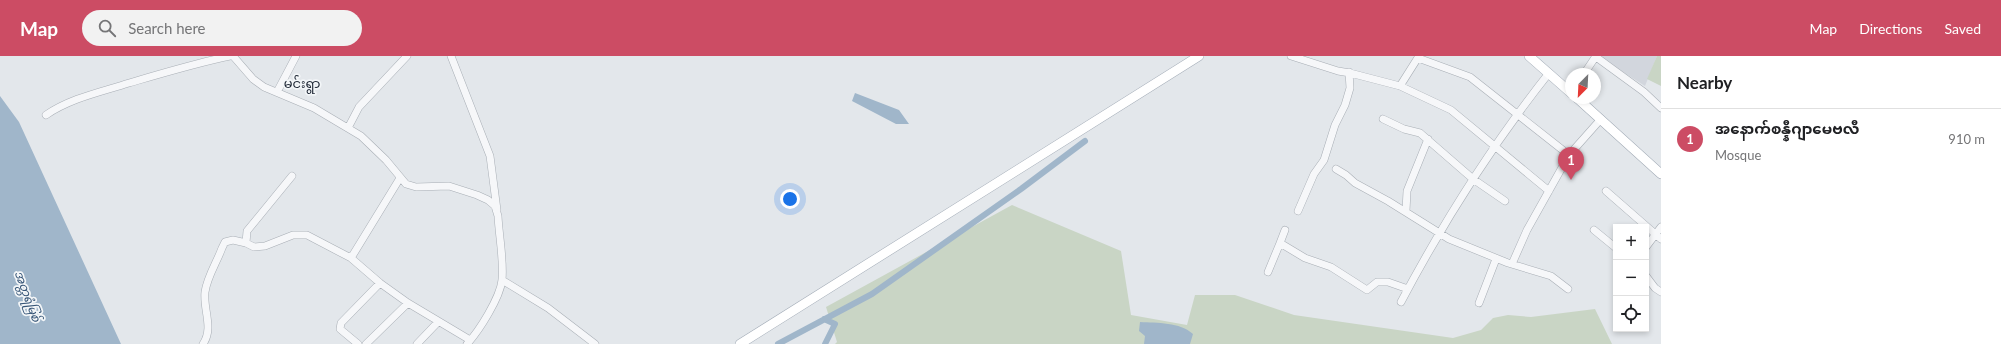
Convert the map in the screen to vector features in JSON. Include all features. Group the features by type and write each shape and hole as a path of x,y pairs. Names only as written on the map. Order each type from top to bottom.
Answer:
{"main road":[{"path":"740,344 1198,56"},
{"path":"1529,56 1565,88"},
{"path":"1584,104 1661,174"}],"street":[{"path":"46,115 60,105 97,93 197,63 232,56 253,79 264,87 314,108 361,136 386,160 400,178 410,186 449,186 477,195 488,200 495,206 498,216"},
{"path":"277,92 296,56"},
{"path":"348,128 359,107 407,56"},
{"path":"203,344 208,332 205,309 205,291 222,248 226,242 232,240 246,243 254,247 265,246 293,235 307,234 352,258 380,283 469,342 491,309 502,280 498,216 490,156 451,56"},
{"path":"1291,56 1338,72 1348,72 1400,86 1451,110 1549,191"},
{"path":"1400,86 1418,57 1470,77 1569,155"},
{"path":"1588,68 1596,57 1644,92 1661,108"},
{"path":"1298,211 1314,174 1324,160 1335,125 1345,105 1350,88 1348,72"},
{"path":"1401,302 1438,234 1473,179 1517,113 1549,73"},
{"path":"1383,119 1404,129 1420,133 1473,179 1505,201"},
{"path":"1512,264 1528,230 1569,155 1601,119"},
{"path":"1406,211 1407,191 1412,175 1428,139"},
{"path":"1336,169 1346,175 1354,183 1406,211 1438,234 1496,259 1551,276 1568,289"},
{"path":"246,243 245,240 249,227 292,176"},
{"path":"352,258 400,178"},
{"path":"1606,191 1658,237"},
{"path":"1649,244 1658,237 1661,227"},
{"path":"1268,272 1285,230"},
{"path":"1594,230 1613,246"},
{"path":"1280,243 1305,258 1331,267 1367,290 1378,282 1388,282 1408,289"},
{"path":"1479,303 1496,259"},
{"path":"1649,279 1661,292"},
{"path":"502,280 548,308 594,344"},
{"path":"358,344 340,329 341,323 380,283"},
{"path":"366,344 408,303"},
{"path":"417,344 438,322"}],"shaded area":[{"path":"1598,56 1657,56 1645,86"}],"green space":[{"path":"1657,56 1661,56 1661,86 1647,79"},
{"path":"1012,205 1121,251 1131,315 1187,325 1195,295 1235,295 1294,315 1453,338 1481,330 1493,318 1508,315 1531,317 1595,309 1612,344 835,344 837,342 826,307"}],"water":[{"path":"855,93 899,110 909,124 896,124 852,101"},
{"name":"အတ္တရံမြစ်","path":"0,96 19,122 121,344 0,344"},
{"path":"1140,322 1161,323 1182,327 1193,334 1190,344 1144,344 1145,336 1139,331"}],"waterway":[{"path":"778,344 872,294 1021,189 1085,141"},
{"path":"824,319 835,324 825,344"}],"place":[{"name":"အနောက်စန္နီဂျာမေဗလီ","path":"1571,180"}],"district":[{"name":"မင်းရွာ","path":"302,83"}]}
